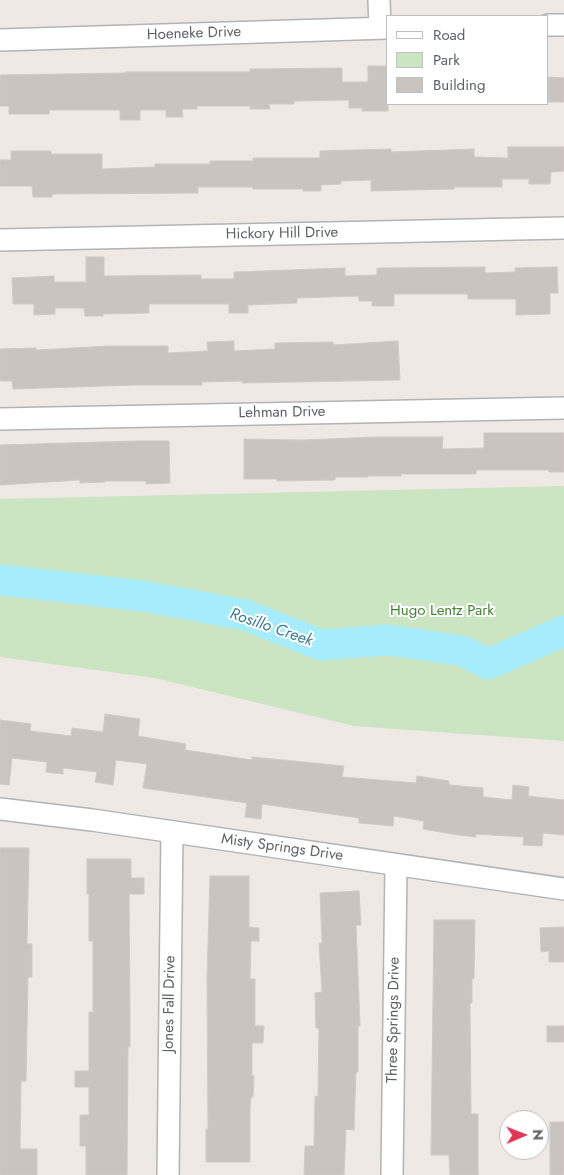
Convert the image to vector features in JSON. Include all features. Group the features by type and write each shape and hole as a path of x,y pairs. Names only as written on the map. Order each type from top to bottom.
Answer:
{"street":[{"path":"379,0 384,28"},
{"path":"549,25 564,25"},
{"name":"Hoeneke Drive","path":"0,40 384,28"},
{"name":"Hickory Hill Drive","path":"0,240 564,228"},
{"name":"Lehman Drive","path":"0,419 564,408"},
{"name":"Misty Springs Drive","path":"0,809 564,889"},
{"name":"Jones Fall Drive","path":"168,1175 172,832"},
{"name":"Three Springs Drive","path":"392,1175 396,864"}],"green space":[{"name":"Hugo Lentz Park","path":"564,486 564,741 354,726 155,678 0,657 0,499"}],"building":[{"path":"368,66 386,66 386,105 388,105 388,111 362,111 362,108 349,108 349,100 294,101 294,104 269,104 270,109 250,109 250,106 197,106 197,109 182,109 183,117 166,117 166,110 140,110 140,120 120,120 120,110 49,110 49,114 9,114 9,106 0,106 0,75 250,72 250,69 342,68 342,82 368,82"},
{"path":"549,77 564,78 564,102 549,102"},
{"path":"508,147 564,147 564,171 551,172 550,184 529,184 529,179 502,179 502,187 454,187 454,189 371,191 371,180 341,181 341,184 321,185 321,191 253,189 253,187 198,187 198,193 52,194 52,197 33,197 32,186 0,186 0,160 11,160 11,151 51,151 51,154 102,154 102,169 155,167 155,164 210,164 210,161 253,161 253,158 320,158 320,151 391,149 391,152 474,149 474,157 508,158"},
{"path":"86,257 104,257 104,276 201,275 201,279 234,279 234,272 345,268 345,276 377,275 377,268 485,267 485,273 515,272 515,268 557,267 558,293 550,293 550,314 516,315 516,299 468,299 468,294 394,294 394,306 372,306 372,301 359,301 359,296 297,298 297,303 248,305 248,313 229,313 229,304 149,304 149,313 85,316 84,308 55,308 55,314 34,315 34,304 13,304 12,278 54,276 54,282 86,282"},
{"path":"234,341 234,351 275,349 275,343 333,342 333,345 398,341 400,380 242,383 242,381 202,382 202,385 13,389 12,381 0,381 0,349 36,348 36,350 110,346 168,346 168,353 208,351 207,342"},
{"path":"484,433 564,433 564,472 549,472 549,470 476,470 476,474 401,474 401,476 335,477 335,480 277,481 277,479 244,479 244,439 303,440 443,437 442,449 484,448"},
{"path":"169,441 170,483 146,484 146,481 105,481 80,483 80,480 0,485 0,445"},
{"path":"105,714 140,719 138,736 186,744 185,750 252,760 252,757 344,766 342,777 416,783 417,776 449,781 449,785 483,788 483,797 512,800 513,785 529,787 528,796 564,800 564,835 543,833 542,846 523,845 524,837 476,834 476,837 458,835 423,829 424,821 394,816 393,826 359,823 359,818 262,804 261,819 245,817 247,803 143,788 147,764 116,760 113,785 95,782 97,772 63,768 63,774 46,772 47,762 12,758 9,785 0,784 0,720 31,724 30,731 71,736 72,728 103,732"},
{"path":"0,848 29,848 27,944 32,944 32,977 28,977 26,1081 21,1081 20,1149 37,1149 37,1175 0,1175"},
{"path":"87,859 131,859 131,878 144,878 144,894 129,894 130,1047 128,1047 127,1175 86,1175 86,1146 80,1146 80,1115 89,1115 89,1087 75,1087 75,1071 89,1071 89,1012 93,1012 93,941 89,941"},
{"path":"210,876 249,876 249,927 259,928 259,941 251,941 250,979 255,979 255,1026 264,1026 263,1043 252,1043 252,1076 254,1076 253,1097 251,1097 250,1109 250,1162 206,1162 206,1129 208,1129 207,979"},
{"path":"359,891 361,925 356,925 360,1026 358,1026 358,1072 356,1072 354,1130 346,1129 344,1175 304,1175 305,1146 314,1146 315,1096 318,1097 319,1028 316,1028 315,993 322,992 319,943 322,943 320,893"},
{"path":"434,920 475,920 474,979 472,978 472,1003 470,1003 471,1114 478,1114 478,1175 450,1175 449,1155 431,1155"},
{"path":"564,927 564,962 549,962 549,951 541,952 540,928"},
{"path":"547,1026 564,1026 564,1042 547,1042"},
{"path":"550,1122 564,1122 564,1175 550,1175"}],"waterway":[{"name":"Rosillo Creek","path":"0,580 143,596 245,615 321,645 389,640 463,651 488,664 564,631"}]}
